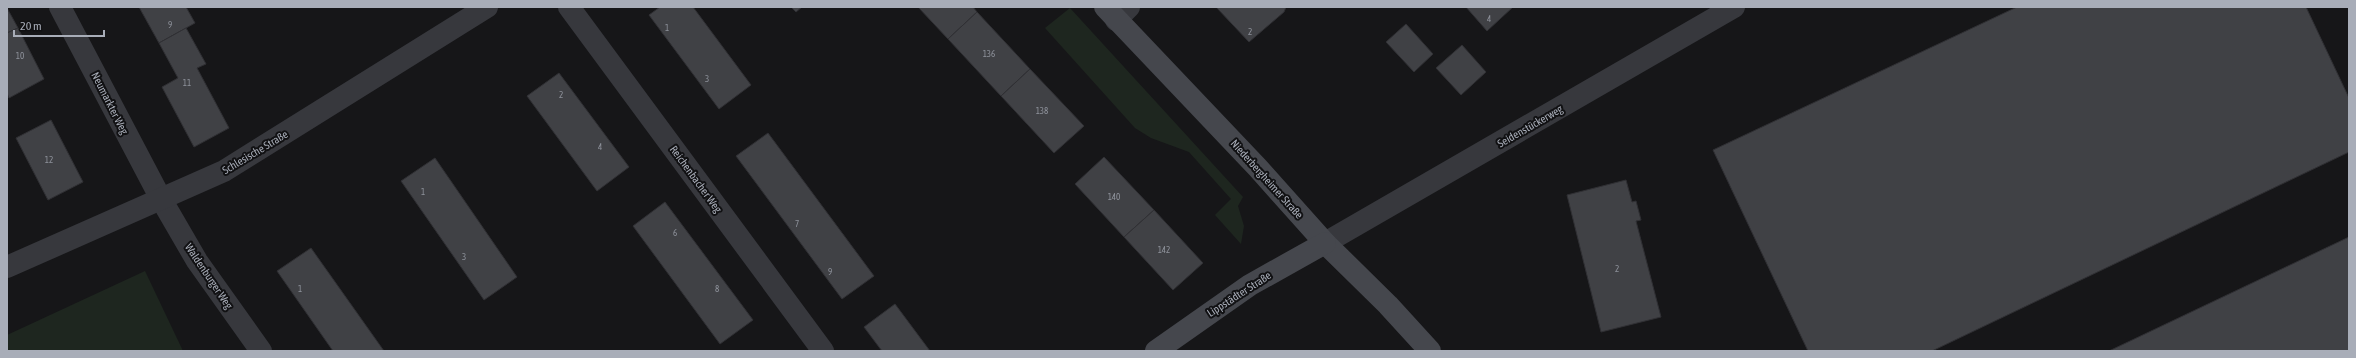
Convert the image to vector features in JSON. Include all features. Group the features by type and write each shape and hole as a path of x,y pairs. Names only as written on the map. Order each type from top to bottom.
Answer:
{"main road":[{"name":"Niederbergheimer Straße","path":"1117,11 1325,242 1388,305 1430,351"},
{"name":"Lippstädter Straße","path":"1156,351 1250,285 1325,242"}],"street":[{"name":"Neumarkter Weg","path":"60,7 160,199"},
{"name":"Schlesische Straße","path":"7,267 224,171 487,7"},
{"name":"Reichenbacher Weg","path":"568,7 823,351"},
{"name":"Seidenstückerweg","path":"1325,242 1734,7"},
{"name":"Waldenburger Weg","path":"160,199 197,261 261,351"}],"shaded area":[{"path":"1070,8 1243,197 1238,206 1244,226 1241,244 1215,215 1231,199 1189,152 1151,138 1135,128 1045,28"},
{"path":"145,271 183,351 7,351 7,335"}],"building":[{"path":"139,7 186,7 195,23 159,43"},
{"path":"660,7 693,7 751,85 719,109 649,15"},
{"path":"791,7 802,7 796,12"},
{"path":"918,7 973,7 977,12 948,39"},
{"path":"1216,7 1286,7 1284,12 1249,42"},
{"path":"1466,7 1513,7 1487,31"},
{"path":"2017,7 2306,7 2349,98 2349,152 1932,351 1808,351 1713,150"},
{"path":"7,8 18,28 7,33"},
{"path":"977,12 1030,69 1001,96 948,39"},
{"path":"1406,24 1433,54 1414,72 1386,42"},
{"path":"18,28 44,79 9,98 7,93 7,33"},
{"path":"186,28 206,64 197,68 229,128 194,147 162,87 178,78 159,43"},
{"path":"1462,45 1486,72 1461,95 1436,68"},
{"path":"1030,69 1084,126 1054,153 1001,96"},
{"path":"559,73 629,167 597,191 527,96"},
{"path":"51,120 83,182 48,200 16,138"},
{"path":"768,133 874,276 842,299 736,156"},
{"path":"1104,157 1154,210 1124,237 1075,184"},
{"path":"435,158 517,277 484,300 401,181"},
{"path":"1626,180 1632,202 1636,201 1641,220 1636,221 1661,317 1601,332 1567,195"},
{"path":"665,202 753,320 720,344 633,226"},
{"path":"1154,210 1203,263 1173,290 1124,237"},
{"path":"2349,237 2349,351 2109,351"},
{"path":"311,248 384,351 333,351 277,271"},
{"path":"895,304 930,351 882,351 864,327"}]}
